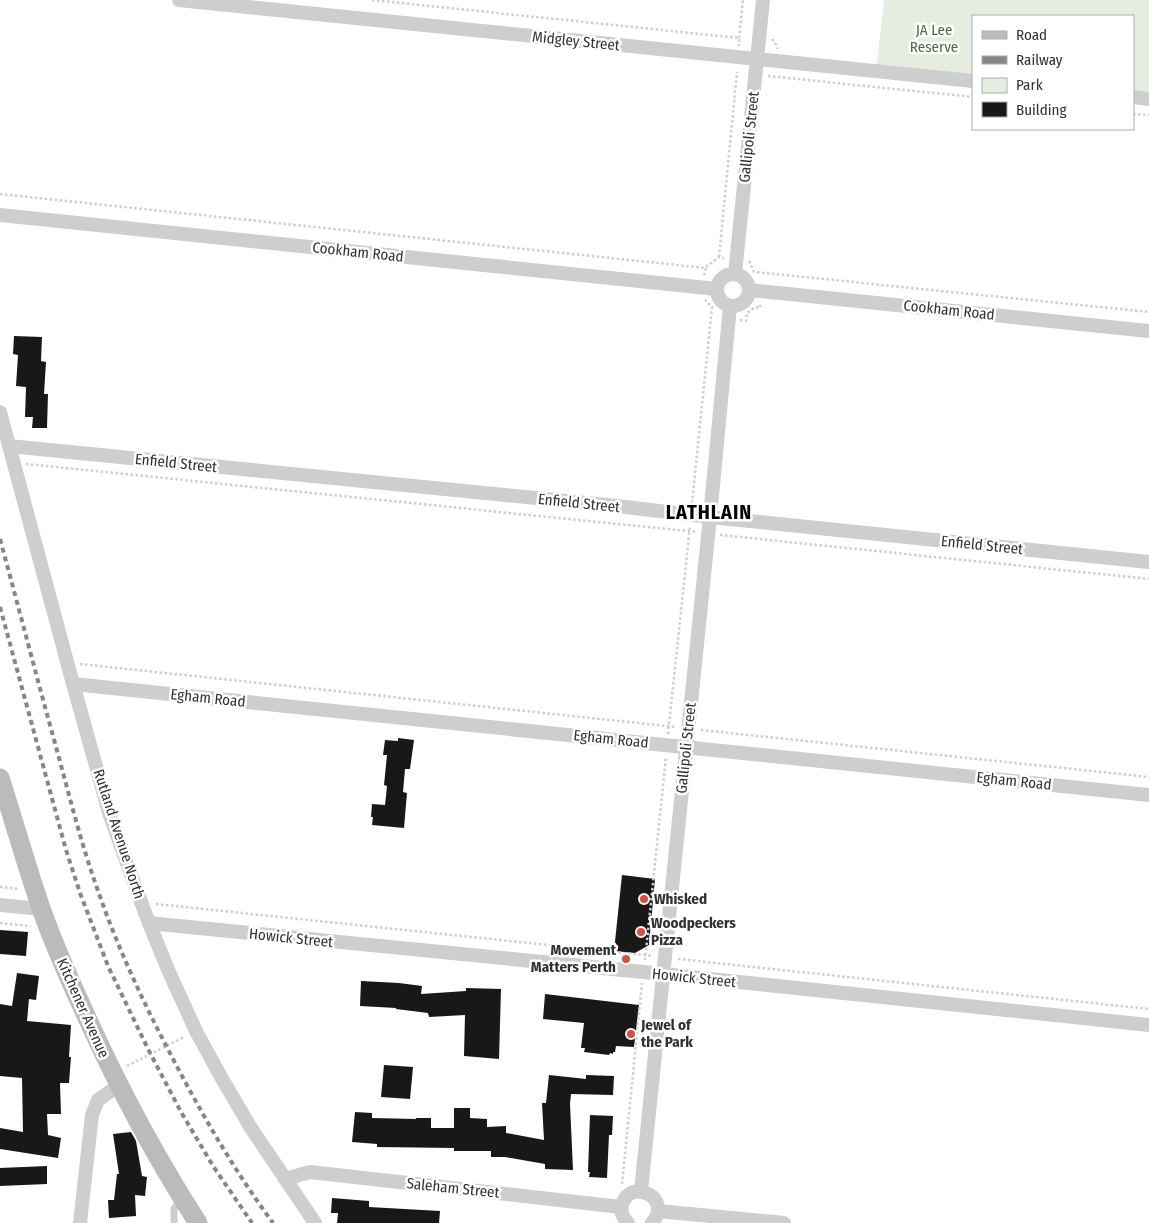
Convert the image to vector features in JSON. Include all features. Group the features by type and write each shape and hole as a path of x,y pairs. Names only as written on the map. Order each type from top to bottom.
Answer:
{"street":[{"name":"Midgley Street","path":"179,0 972,81"},
{"name":"Gallipoli Street","path":"735,274 763,0"},
{"path":"1134,97 1149,99"},
{"name":"Cookham Road","path":"0,215 710,288"},
{"path":"735,274 747,281 756,291 729,312 717,294 710,288 724,276 735,274"},
{"name":"Cookham Road","path":"756,291 1149,331"},
{"name":"Gallipoli Street","path":"641,1191 710,517 729,312"},
{"name":"Rutland Avenue North","path":"0,412 110,816 149,923 169,972 200,1038 251,1128 315,1223"},
{"name":"Enfield Street","path":"9,446 617,506 1149,562"},
{"name":"Egham Road","path":"73,684 1149,795"},
{"name":"Kitchener Avenue","path":"0,778 41,909 63,964 118,1086 155,1153 198,1223"},
{"path":"0,905 41,909"},
{"name":"Howick Street","path":"149,923 1149,1025"},
{"path":"80,1223 92,1115 98,1100 118,1086"},
{"name":"Saleham Street","path":"285,1179 310,1172 620,1207"},
{"path":"628,1223 620,1207 628,1195 641,1191 654,1197 657,1204 655,1217 784,1223"}],"lane":[{"path":"174,1223 174,1209 182,1198"}],"path":[{"path":"739,38 743,0"},
{"path":"0,194 706,268 719,257 737,72"},
{"path":"1134,114 1149,115"},
{"path":"719,257 748,260 754,272 1149,312"},
{"path":"620,1207 712,307 702,298 710,288 706,268"},
{"path":"729,312 746,321 747,313 755,307 760,308 756,291"},
{"path":"22,463 1149,578"},
{"path":"76,664 1149,777"},
{"path":"0,887 25,889"},
{"path":"150,904 1149,1009"},
{"path":"0,923 39,927"},
{"path":"124,1068 190,1034"}],"green space":[{"name":"JA Lee Reserve","path":"884,0 1149,0 1149,99 1134,97 1134,15 972,15 972,81 876,71"}],"building":[{"path":"14,336 42,337 41,361 46,362 44,394 48,394 47,428 32,428 33,417 25,417 26,387 16,386 18,355 13,354"},
{"path":"398,738 414,740 410,769 405,769 403,792 407,793 404,828 372,825 372,804 385,805 387,786 384,785 387,755 383,755 385,740 398,741"},
{"path":"622,875 655,879 649,945 635,953 614,951"},
{"path":"0,930 28,932 26,956 0,954"},
{"path":"17,973 39,976 36,1000 29,999 27,1021 71,1025 69,1083 60,1083 61,1114 47,1114 48,1135 61,1138 58,1158 0,1149 0,1128 23,1132 22,1078 0,1076 0,1004 12,1006"},
{"path":"361,981 422,986 421,994 466,991 466,988 501,989 499,1059 464,1056 465,1015 429,1017 428,1013 396,1008 360,1006"},
{"path":"545,994 639,1005 634,1047 616,1046 615,1052 609,1055 584,1052 585,1048 581,1048 584,1023 543,1019"},
{"path":"384,1065 413,1067 410,1099 381,1097"},
{"path":"549,1075 586,1079 586,1075 614,1076 613,1095 571,1094 573,1170 545,1169 545,1164 505,1157 491,1157 491,1151 454,1151 454,1148 377,1147 377,1144 352,1142 355,1112 372,1113 372,1118 431,1118 431,1128 454,1128 454,1108 470,1108 470,1118 487,1119 487,1127 506,1126 506,1133 544,1140 542,1103 546,1103"},
{"path":"590,1115 613,1116 612,1135 609,1135 607,1178 589,1177"},
{"path":"131,1132 136,1141 142,1176 147,1177 145,1196 135,1195 136,1216 109,1218 108,1200 114,1200 117,1174 119,1174 113,1134"},
{"path":"47,1166 47,1184 0,1186 0,1168"},
{"path":"332,1198 369,1201 369,1207 440,1211 439,1223 337,1223 338,1213 331,1213"}],"railway":[{"path":"0,539 79,830 112,929 150,1014 194,1098 231,1162 273,1223"},
{"path":"0,607 66,850 108,966 181,1112 213,1166 252,1223"}],"place":[{"name":"Whisked","path":"644,899"},
{"name":"Woodpeckers Pizza","path":"641,932"},
{"name":"Movement Matters Perth","path":"626,959"},
{"name":"Jewel of the Park","path":"631,1034"}],"district":[{"name":"LATHLAIN","path":"709,512"}]}
